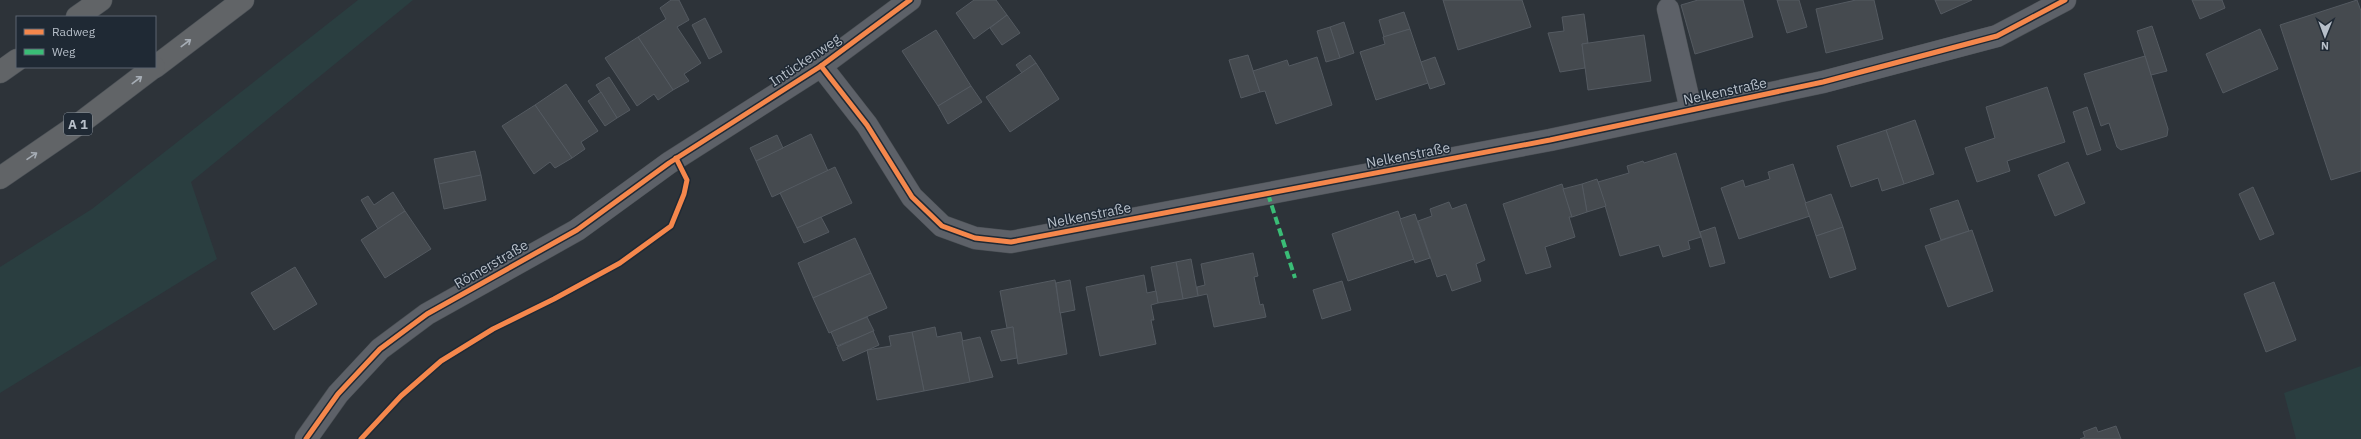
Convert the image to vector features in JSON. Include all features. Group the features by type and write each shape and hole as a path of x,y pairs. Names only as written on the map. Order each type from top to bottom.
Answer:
{"highway":[{"path":"78,16 101,0"},
{"name":"A 1","path":"156,66 243,0"},
{"path":"0,72 16,61"},
{"name":"A 1","path":"0,178 83,121 154,68"}],"street":[{"name":"Intückenweg","path":"711,136 821,66 910,0"},
{"name":"Nelkenstraße","path":"821,66 867,125 912,197 942,226 975,238 1011,242 1276,193 1823,82 1997,36 2065,0"},
{"path":"1668,9 1691,110"},
{"name":"Römerstraße","path":"306,439 338,394 380,349 427,314 577,230 669,163 711,136"}],"green space":[{"path":"358,0 413,0 191,182 217,259 0,393 0,267 92,209"},
{"path":"2361,366 2361,439 2296,439 2284,393"}],"building":[{"path":"671,0 679,0 689,20 677,27 701,63 684,74 689,81 673,90 638,37 666,19 660,8"},
{"path":"974,0 996,0 1007,15 974,39 956,13"},
{"path":"1443,0 1522,0 1531,27 1458,50"},
{"path":"1698,0 1743,0 1753,37 1695,54 1681,5"},
{"path":"1777,0 1799,0 1807,27 1787,33"},
{"path":"1856,0 1874,0 1883,39 1826,53 1816,9"},
{"path":"1935,0 1972,0 1941,14"},
{"path":"2192,0 2222,0 2225,8 2200,19"},
{"path":"2357,0 2361,11 2361,171 2331,180 2280,25"},
{"path":"1404,12 1410,29 1384,37 1379,20"},
{"path":"1584,14 1588,43 1582,44 1585,68 1560,72 1548,33 1564,31 1562,17"},
{"path":"1007,15 1020,33 1002,45 990,28"},
{"path":"705,18 722,52 709,59 692,25"},
{"path":"1344,22 1354,53 1340,58 1330,27"},
{"path":"2152,26 2167,71 2151,75 2137,31"},
{"path":"1330,27 1340,58 1326,62 1317,31"},
{"path":"1410,29 1428,83 1376,100 1360,52 1385,44 1383,37"},
{"path":"2260,29 2278,69 2223,93 2206,54"},
{"path":"936,30 971,86 938,106 902,51"},
{"path":"1644,35 1651,81 1588,90 1582,44"},
{"path":"638,37 673,90 658,100 654,94 637,106 605,58"},
{"path":"1030,55 1036,63 1022,73 1016,65"},
{"path":"1248,55 1260,92 1241,98 1229,60"},
{"path":"2145,56 2168,129 2167,136 2121,150 2117,147 2109,123 2101,126 2084,74"},
{"path":"1317,57 1332,105 1276,124 1265,91 1260,92 1253,71 1287,60 1289,66"},
{"path":"1435,57 1445,84 1430,89 1421,62"},
{"path":"1036,63 1059,99 1010,132 986,97"},
{"path":"609,77 630,110 617,118 596,85"},
{"path":"566,84 598,131 581,142 585,149 572,158 535,105"},
{"path":"971,86 982,102 948,124 938,106"},
{"path":"2047,87 2065,142 2007,161 2010,171 1977,182 1965,148 1995,138 1986,107"},
{"path":"601,92 617,118 605,126 588,101"},
{"path":"535,105 572,158 555,168 550,162 534,174 502,126"},
{"path":"2087,107 2101,150 2087,155 2073,112"},
{"path":"1915,120 1934,174 1904,184 1886,130"},
{"path":"1886,130 1904,184 1882,191 1878,178 1851,187 1837,146"},
{"path":"811,134 828,171 772,197 756,161"},
{"path":"777,135 783,148 756,161 750,148"},
{"path":"475,151 481,175 439,184 434,159"},
{"path":"1676,153 1701,237 1688,241 1690,249 1663,257 1659,245 1620,256 1598,182 1629,173 1627,166 1643,161 1644,163"},
{"path":"2068,162 2085,203 2055,216 2038,175"},
{"path":"1793,164 1810,216 1739,239 1721,188 1743,180 1745,187 1770,179 1768,172"},
{"path":"835,167 852,203 797,228 780,193"},
{"path":"481,175 486,200 444,209 439,184"},
{"path":"1597,179 1606,206 1587,212 1582,184"},
{"path":"1562,184 1572,217 1569,217 1575,237 1545,247 1551,267 1526,274 1503,204"},
{"path":"1582,184 1587,212 1572,217 1563,189"},
{"path":"2253,187 2274,234 2260,240 2239,194"},
{"path":"393,192 405,211 378,229 361,200 368,196 374,205"},
{"path":"1831,194 1843,227 1816,236 1805,203"},
{"path":"1958,200 1969,231 1941,240 1930,209"},
{"path":"1449,202 1452,209 1466,204 1485,260 1476,264 1481,281 1452,291 1446,274 1437,277 1418,221 1432,216 1430,209"},
{"path":"405,211 431,249 385,278 361,240"},
{"path":"1398,211 1414,259 1348,281 1332,234"},
{"path":"1415,214 1430,258 1415,263 1400,219"},
{"path":"821,217 829,232 804,243 797,228"},
{"path":"1715,227 1725,263 1710,267 1700,232"},
{"path":"1843,227 1856,269 1830,278 1816,236"},
{"path":"1972,230 1993,291 1948,307 1925,246"},
{"path":"855,238 871,273 813,298 798,263"},
{"path":"1253,253 1258,276 1254,277 1260,305 1263,304 1266,317 1214,327 1207,294 1198,296 1197,287 1205,285 1201,264"},
{"path":"1191,259 1198,296 1183,299 1176,262"},
{"path":"1176,262 1183,299 1158,303 1151,267"},
{"path":"295,267 317,304 274,330 251,293"},
{"path":"871,273 887,308 829,333 813,298"},
{"path":"1144,275 1147,293 1156,291 1158,303 1151,305 1154,320 1151,320 1156,344 1100,356 1086,287"},
{"path":"1055,280 1067,354 1018,364 1013,327 1007,328 1000,291"},
{"path":"1070,280 1075,310 1060,313 1056,283"},
{"path":"1342,281 1351,310 1322,319 1313,290"},
{"path":"2274,282 2296,340 2266,352 2244,294"},
{"path":"867,317 874,331 837,346 831,332"},
{"path":"935,327 937,337 961,332 970,382 924,391 912,332"},
{"path":"1013,327 1017,358 1001,361 991,331"},
{"path":"873,331 879,345 843,361 837,347"},
{"path":"912,332 924,391 877,400 867,350 891,346 889,336"},
{"path":"980,337 993,377 970,382 962,341"},
{"path":"2116,426 2121,439 2080,439 2085,437 2083,432 2096,427 2098,432"}],"marked path":[{"path":"1268,194 1295,278"}],"cycle path":[{"path":"306,439 338,394 380,349 427,314 577,230 669,163 821,66 910,0"},
{"path":"821,66 867,125 912,197 942,226 975,238 1011,242 1550,140 1823,82 1997,36 2065,0"},
{"path":"361,439 401,396 441,361 493,329 554,299 620,263 671,226 684,194 687,180 676,158"}]}
